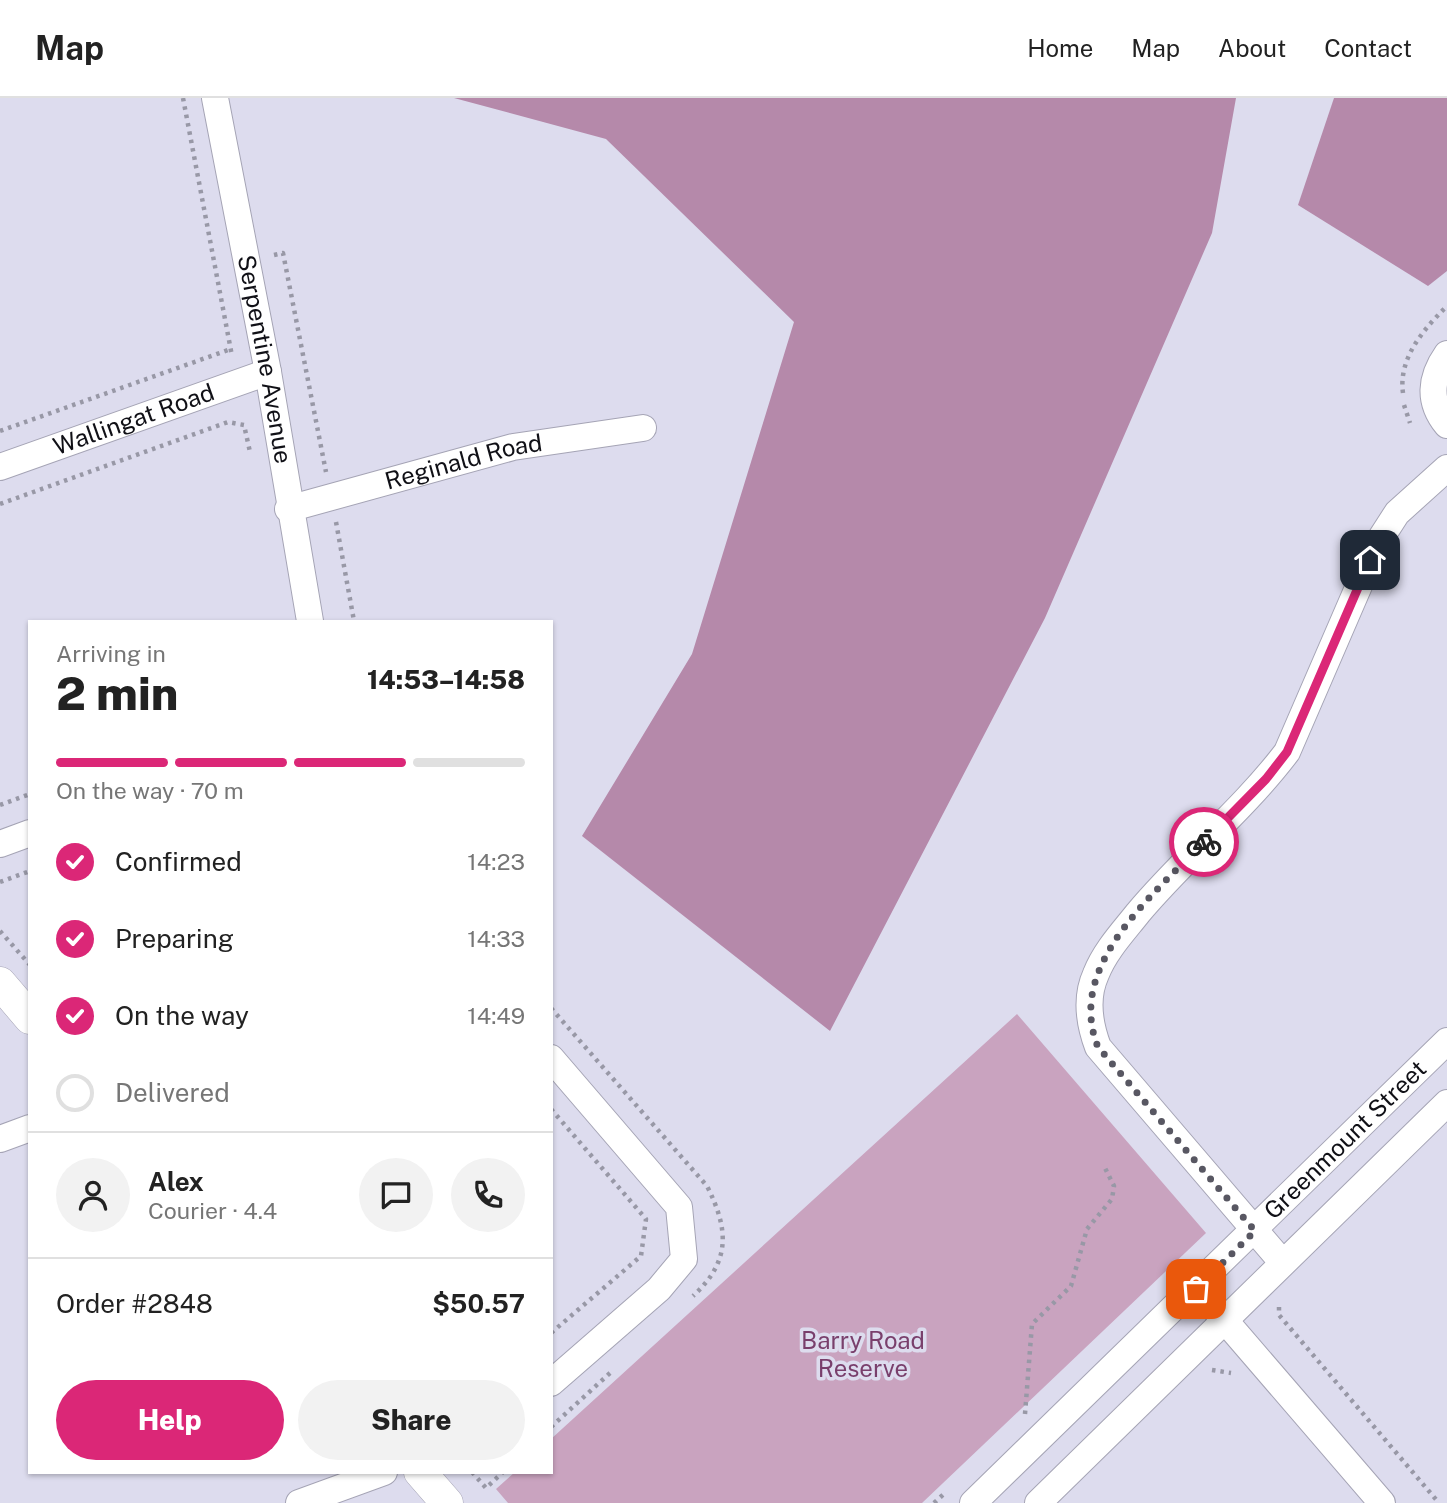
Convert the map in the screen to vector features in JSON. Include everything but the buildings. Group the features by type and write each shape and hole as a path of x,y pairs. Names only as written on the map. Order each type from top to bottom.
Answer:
{"street":[{"name":"Serpentine Avenue","path":"215,98 268,372 288,509 310,620"},
{"path":"1447,354 1433,383 1433,401 1447,425"},
{"name":"Wallingat Road","path":"0,467 268,372"},
{"name":"Reginald Road","path":"288,509 513,447 643,428"},
{"path":"1282,1262 1098,1047 1089,1006 1095,976 1116,940 1160,887 1266,779 1287,752 1377,544 1397,513 1447,468"},
{"path":"0,844 28,833"},
{"path":"0,983 28,1016"},
{"name":"Greenmount Street","path":"973,1503 1196,1289 1447,1041"},
{"path":"553,1060 679,1207 684,1259 659,1289 553,1381"},
{"name":"Greenmount Street","path":"1038,1503 1447,1103"},
{"path":"0,1139 28,1129"},
{"path":"1196,1289 1382,1503"},
{"path":"299,1503 379,1474"},
{"path":"422,1474 447,1503"}],"path":[{"path":"283,253 354,620"},
{"path":"1423,329 1447,306"},
{"path":"0,431 231,349"},
{"path":"0,504 228,422 244,425 252,464"},
{"path":"0,805 28,795"},
{"path":"0,883 28,873"},
{"path":"0,931 28,963"},
{"path":"553,1010 707,1186 722,1215 724,1248 710,1280 691,1298"},
{"path":"553,1111 646,1219 640,1256 553,1331"},
{"path":"1025,1416 1032,1324 1072,1286 1087,1228 1112,1199 1114,1186 1104,1166"},
{"path":"1279,1304 1279,1315 1438,1503"},
{"path":"1203,1368 1236,1374"},
{"path":"553,1425 611,1372"},
{"path":"473,1474 486,1488 501,1474"}],"green space":[{"name":"Barry Road Reserve","path":"1017,1014 1206,1233 922,1503 508,1503 496,1489 513,1474 553,1474 553,1437"}],"shaded area":[{"path":"454,98 1236,98 1212,233 1045,618 830,1031 582,836 692,654 794,322 606,139"},
{"path":"1334,98 1447,98 1447,271 1428,286 1298,205"}],"way so far":[{"path":"1196,1289 1255,1231 1098,1047 1089,1006 1095,976 1116,940 1160,887 1204,842"}],"route":[{"path":"1204,842 1266,779 1287,752 1308,709 1370,560"}]}
